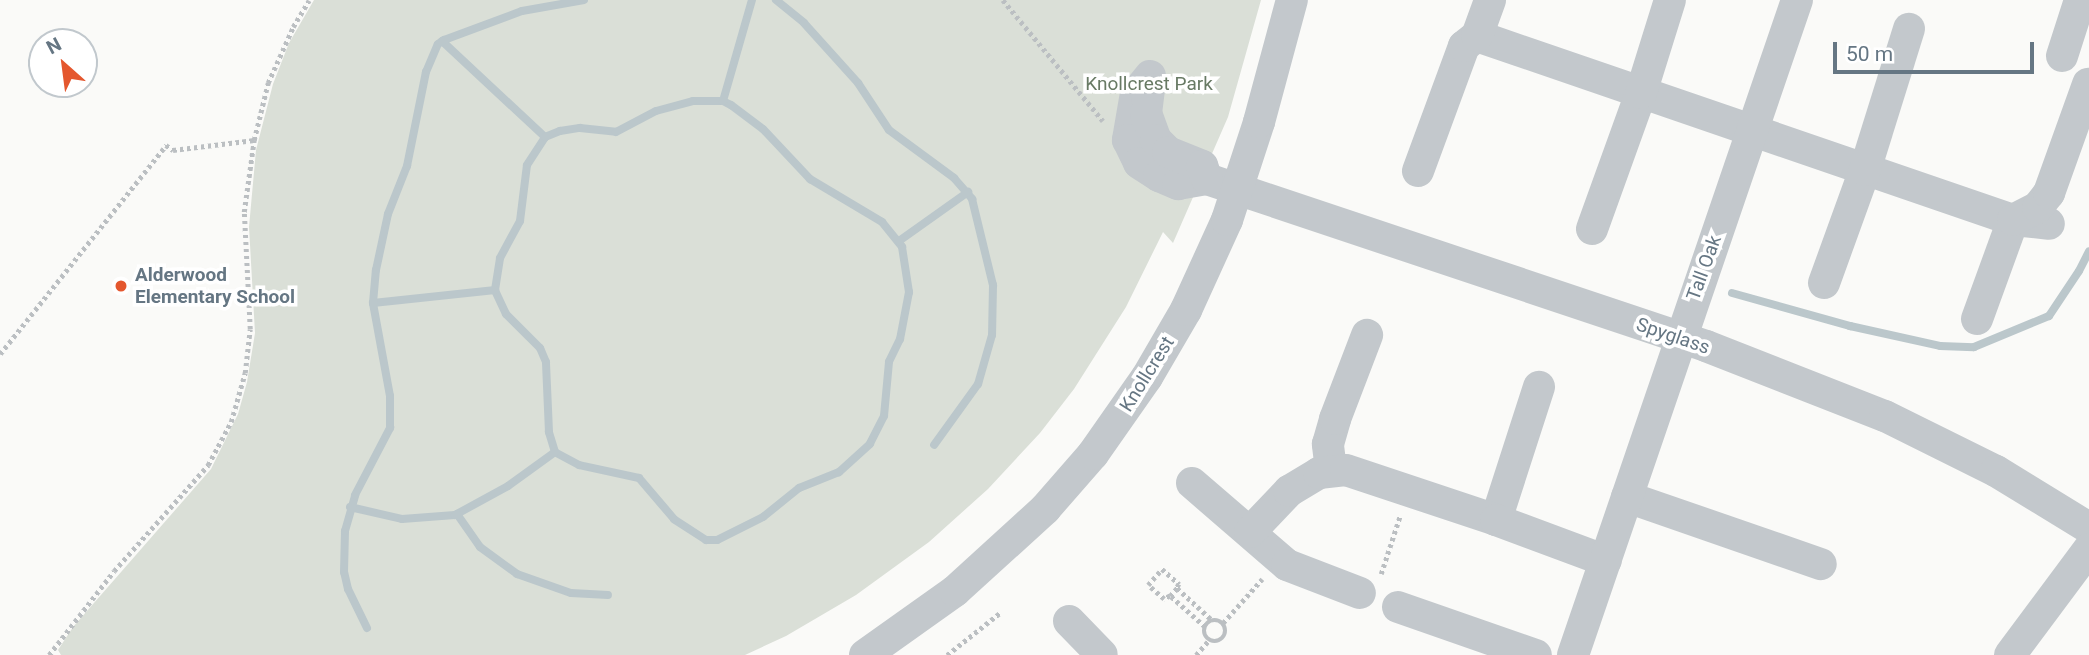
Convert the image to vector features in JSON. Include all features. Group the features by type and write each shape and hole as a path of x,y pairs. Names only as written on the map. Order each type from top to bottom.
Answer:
{"street":[{"name":"Knollcrest","path":"864,655 929,611 987,564 1045,509 1093,454 1147,377 1173,334 1209,262 1238,189 1292,0"},
{"path":"1418,172 1464,46 1477,36 1490,0"},
{"path":"1592,229 1642,93 1670,0"},
{"name":"Tall Oak","path":"1573,655 1797,0"},
{"path":"2062,56 2080,0"},
{"path":"1824,283 1865,170 1909,29"},
{"path":"1477,36 2013,220 2049,224"},
{"path":"1977,319 2013,220 2038,207 2049,193 2088,84"},
{"name":"Spyglass","path":"1208,179 1681,336 1885,416 1996,471 2089,528"},
{"path":"1331,470 1328,444 1367,335"},
{"path":"1496,520 1539,387"},
{"path":"1250,533 1289,491 1319,473 1331,470 1360,473 1606,561"},
{"path":"1192,483 1280,559 1303,573 1370,584"},
{"path":"1627,497 1821,564"},
{"path":"2010,655 2089,549"},
{"path":"1398,607 1536,655"},
{"path":"1069,621 1101,655"}],"path":[{"path":"49,655 114,571 208,466 231,422 245,373 250,329 244,212 254,140 268,83 293,27 309,0"},
{"path":"1003,0 1083,93 1107,128"},
{"path":"0,354 166,145 173,150 254,140"},
{"path":"1370,584 1397,524"},
{"path":"1223,623 1280,559"},
{"path":"1162,569 1179,584 1177,588 1164,599 1148,585 1162,569"},
{"path":"1177,588 1212,620 1223,623"},
{"path":"1170,596 1205,627 1209,640"},
{"path":"947,655 1001,612"},
{"path":"1205,627 1212,620"},
{"path":"1196,655 1209,640 1221,640 1226,635 1223,623"}],"green space":[{"name":"Knollcrest Park","path":"314,0 1261,0 1228,117 1173,243 1163,232 1126,307 1074,389 1040,433 988,489 929,542 856,595 786,636 745,655 61,655 58,650 73,627 211,469 238,414 247,382 255,333 249,227 256,150 273,84 289,43"}],"waterway":[{"path":"367,628 348,589 344,572 345,531 355,495 390,428 390,396 373,303 376,270 388,214 407,166 426,72 438,44 444,40 522,11 584,0"},
{"path":"723,101 752,0"},
{"path":"776,0 804,23 858,83 889,130 954,178 972,199 993,285 992,335 978,384 934,445"},
{"path":"442,41 545,137"},
{"path":"693,101 723,101 731,105 763,129 810,179 882,222 902,247 909,292 900,339 889,362 884,416 870,444 839,472 799,488 763,517 717,540 706,540 674,519 639,478 579,465 555,452 549,432 546,362 540,348 506,314 495,290 500,258 520,221 527,165 545,137 580,128 616,132 656,111 693,101"},
{"path":"899,241 968,192"},
{"path":"1732,293 1850,326 1940,346 1974,347 2049,316 2089,251"},
{"path":"373,303 495,290"},
{"path":"350,507 402,519 455,515 508,486 555,452"},
{"path":"457,514 480,547 517,574 571,593 608,595"}],"place":[{"name":"Alderwood Elementary School","path":"121,286"}]}
